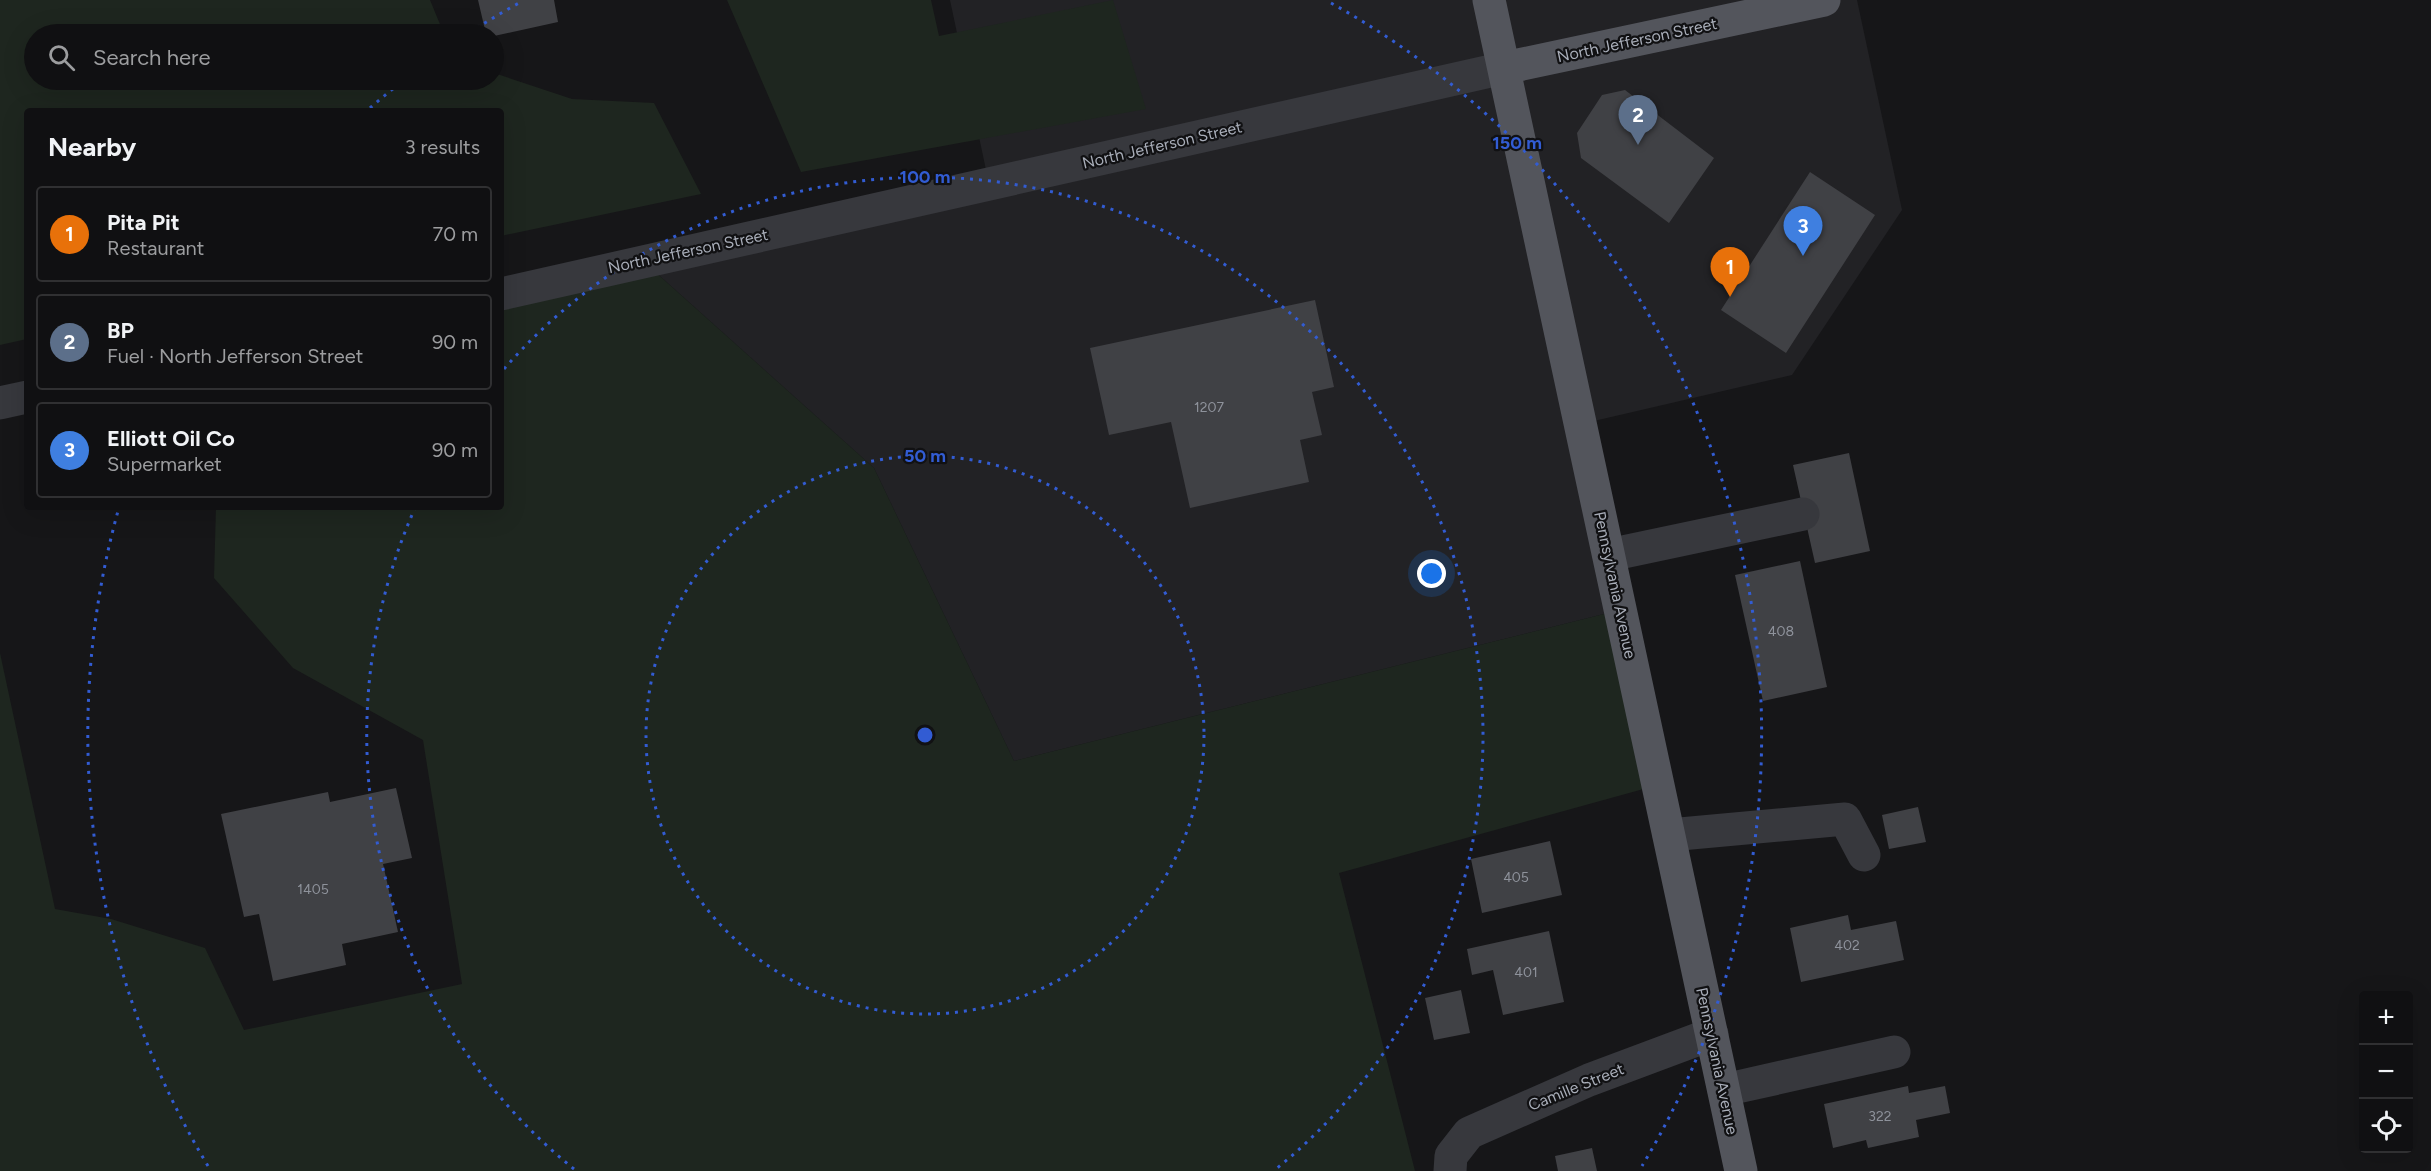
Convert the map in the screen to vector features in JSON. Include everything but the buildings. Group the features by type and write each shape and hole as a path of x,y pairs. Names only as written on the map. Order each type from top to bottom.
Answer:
{"main road":[{"name":"Pennsylvania Avenue","path":"1490,0 1741,1171"},
{"name":"North Jefferson Street","path":"1504,68 1824,0"}],"street":[{"name":"North Jefferson Street","path":"504,293 1504,68"},
{"path":"0,403 24,398"},
{"path":"1609,555 1803,514"},
{"path":"1669,835 1845,819 1864,855"},
{"name":"Camille Street","path":"1451,1163 1468,1132 1588,1080 1712,1034"},
{"path":"1724,1090 1894,1052"}],"shaded area":[{"path":"0,0 430,0 440,24 24,24 24,90 504,90 504,76 572,99 654,103 701,194 504,235 504,108 24,108 24,340 0,345"},
{"path":"727,0 931,0 939,36 1113,0 1146,109 801,172"},
{"path":"950,0 1857,0 1902,210 1792,375 1581,424 1620,610 1014,761 874,468 643,261 989,184"},
{"path":"643,261 874,468 1014,761 1620,610 1658,785 1339,873 1415,1171 0,1171 0,653 55,909 111,919 205,948 244,1030 462,984 423,740 293,668 214,578 216,510 504,510 504,293"}],"place":[{"name":"BP","path":"1638,145"},
{"name":"Elliott Oil Co","path":"1803,256"},
{"name":"Pita Pit","path":"1730,297"}]}
